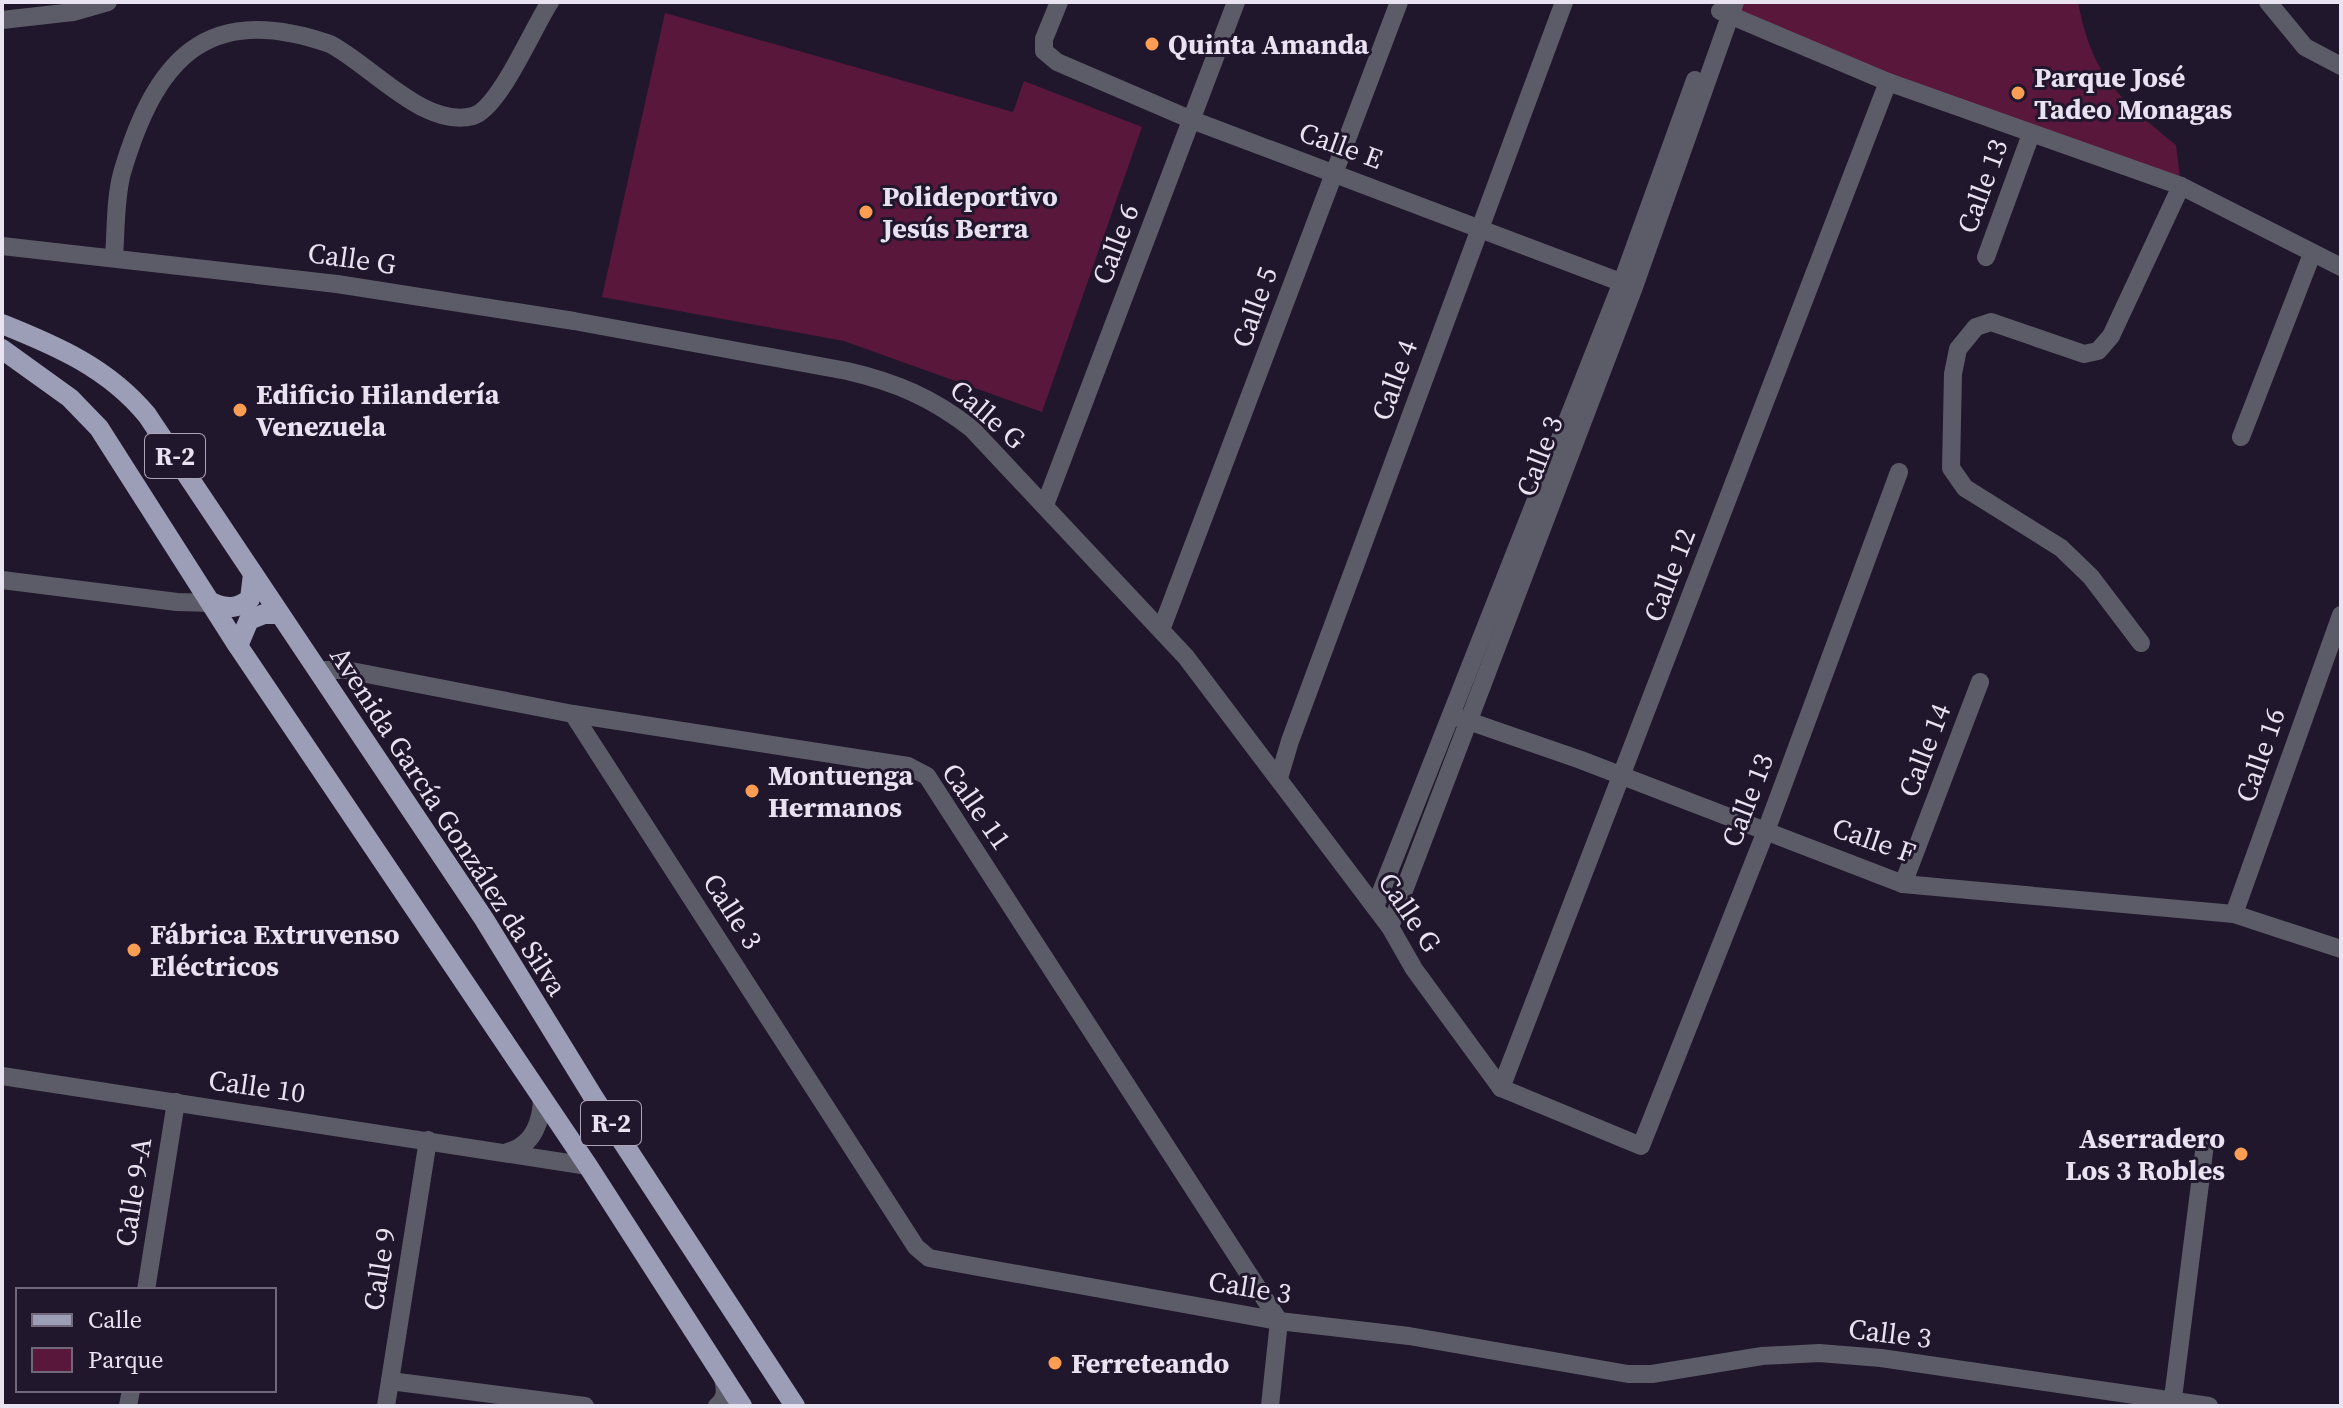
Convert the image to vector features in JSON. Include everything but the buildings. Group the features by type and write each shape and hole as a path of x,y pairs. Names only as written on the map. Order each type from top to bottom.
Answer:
{"main road":[{"name":"Avenida García González da Silva","path":"2,324 88,363 129,395 147,415 484,919 594,1098 795,1406"},
{"name":"R-2","path":"2,349 70,398 99,428 238,646 542,1096 742,1406"},
{"path":"213,603 223,608 243,605 250,599 253,574"},
{"path":"238,646 249,620 264,614 279,614"}],"street":[{"path":"2,20 73,12 108,2"},
{"name":"Calle E","path":"1059,2 1044,39 1044,51 1057,62 1192,120 1628,284"},
{"name":"Calle 6","path":"1045,505 1236,2"},
{"name":"Calle 5","path":"1161,630 1399,2"},
{"name":"Calle 4","path":"1279,778 1290,741 1564,2"},
{"path":"2268,2 2305,47 2341,66"},
{"path":"114,257 121,175 154,90 175,56 200,34 244,22 293,29 332,45 426,110 453,118 476,115 492,100 548,3"},
{"path":"1727,7 1888,82 2181,186 2341,267"},
{"name":"Calle 3","path":"1390,927 1460,718 1628,284 1727,7"},
{"name":"Calle 12","path":"1501,1088 1888,82"},
{"name":"Calle 13","path":"1986,257 2031,134"},
{"path":"2141,643 2091,577 2061,548 1965,488 1951,468 1953,374 1958,349 1976,327 1991,322 2084,354 2098,351 2111,336 2181,186"},
{"name":"Calle G","path":"2,246 337,284 574,321 885,379 945,408 972,429 1161,630 1279,778 1390,927 1414,969 1501,1088"},
{"path":"2241,437 2312,254"},
{"name":"Calle 13","path":"1501,1088 1641,1146 1766,831 1899,472"},
{"path":"2,580 177,602 213,603"},
{"name":"Calle 16","path":"2234,914 2341,615"},
{"name":"Calle 11","path":"317,670 346,670 573,714 908,766 927,776 1279,1321"},
{"path":"331,691 346,670"},
{"name":"Calle 14","path":"1903,884 1980,682"},
{"name":"Calle 3","path":"573,714 916,1247 929,1258 1279,1321 1409,1336 1628,1374 1652,1374 1762,1356 1819,1353 1881,1358 2209,1406"},
{"name":"Calle 3","path":"1375,907 1460,718"},
{"name":"Calle F","path":"1460,718 1622,776 1903,884 2234,914 2341,949"},
{"name":"Calle 10","path":"2,1076 588,1166"},
{"path":"504,1152 515,1150 533,1133 542,1110 542,1096"},
{"name":"Calle 9-A","path":"146,1288 176,1102"},
{"name":"Calle 9","path":"386,1406 428,1140"},
{"path":"2172,1403 2205,1144"},
{"path":"1270,1406 1279,1321"},
{"path":"717,1406 723,1401 725,1389 722,1375"},
{"path":"390,1381 585,1406"}],"green space":[{"name":"Parque José Tadeo Monagas","path":"1735,2 2078,2 2091,50 2100,68 2124,99 2176,145 2181,186 1730,14"},
{"name":"Polideportivo Jesús Berra","path":"665,13 1013,112 1024,81 1142,127 1042,412 844,341 602,297"}],"place":[{"name":"Quinta Amanda","path":"1152,44"},
{"name":"Parque José Tadeo Monagas","path":"2018,93"},
{"name":"Polideportivo Jesús Berra","path":"866,212"},
{"name":"Edificio Hilandería Venezuela","path":"240,410"},
{"name":"Montuenga Hermanos","path":"752,791"},
{"name":"Fábrica Extruvenso Eléctricos","path":"134,950"},
{"name":"Aserradero Los 3 Robles","path":"2241,1154"},
{"name":"Ferreteando","path":"1055,1363"}]}
